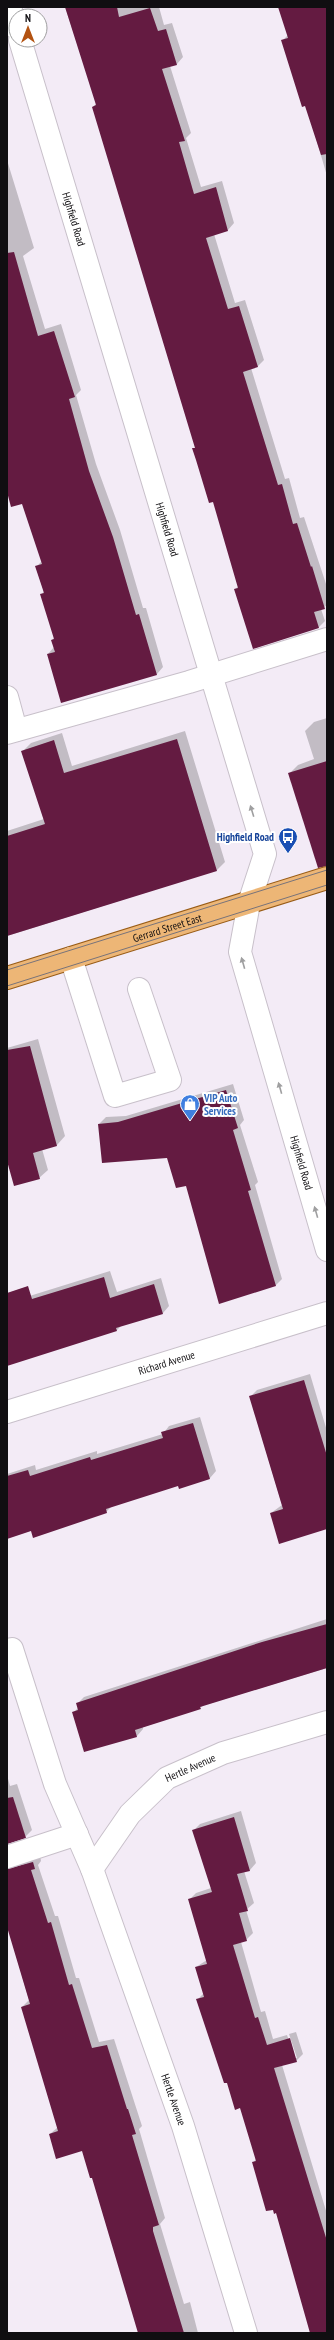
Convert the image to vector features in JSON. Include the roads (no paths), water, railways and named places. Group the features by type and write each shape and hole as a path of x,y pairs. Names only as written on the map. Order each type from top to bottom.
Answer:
{"main road":[{"name":"Gerrard Street East","path":"7,978 327,878"}],"street":[{"name":"Highfield Road","path":"22,48 265,854 249,903 240,952 327,1250"},
{"path":"7,697 12,731 211,675 327,638"},
{"path":"71,958 115,1096 170,1080 139,989"},
{"name":"Richard Avenue","path":"7,1412 327,1313"},
{"name":"Hertle Avenue","path":"12,1650 55,1784 92,1869 183,2126 246,2333"},
{"name":"Hertle Avenue","path":"92,1869 130,1814 167,1778 223,1753 327,1722"},
{"path":"7,1857 77,1834"}],"tram line":[{"path":"7,970 327,870"},
{"path":"7,986 327,885"}],"place":[{"name":"Highfield Road","path":"288,854"},
{"name":"VIP Auto Services","path":"190,1121"}]}
